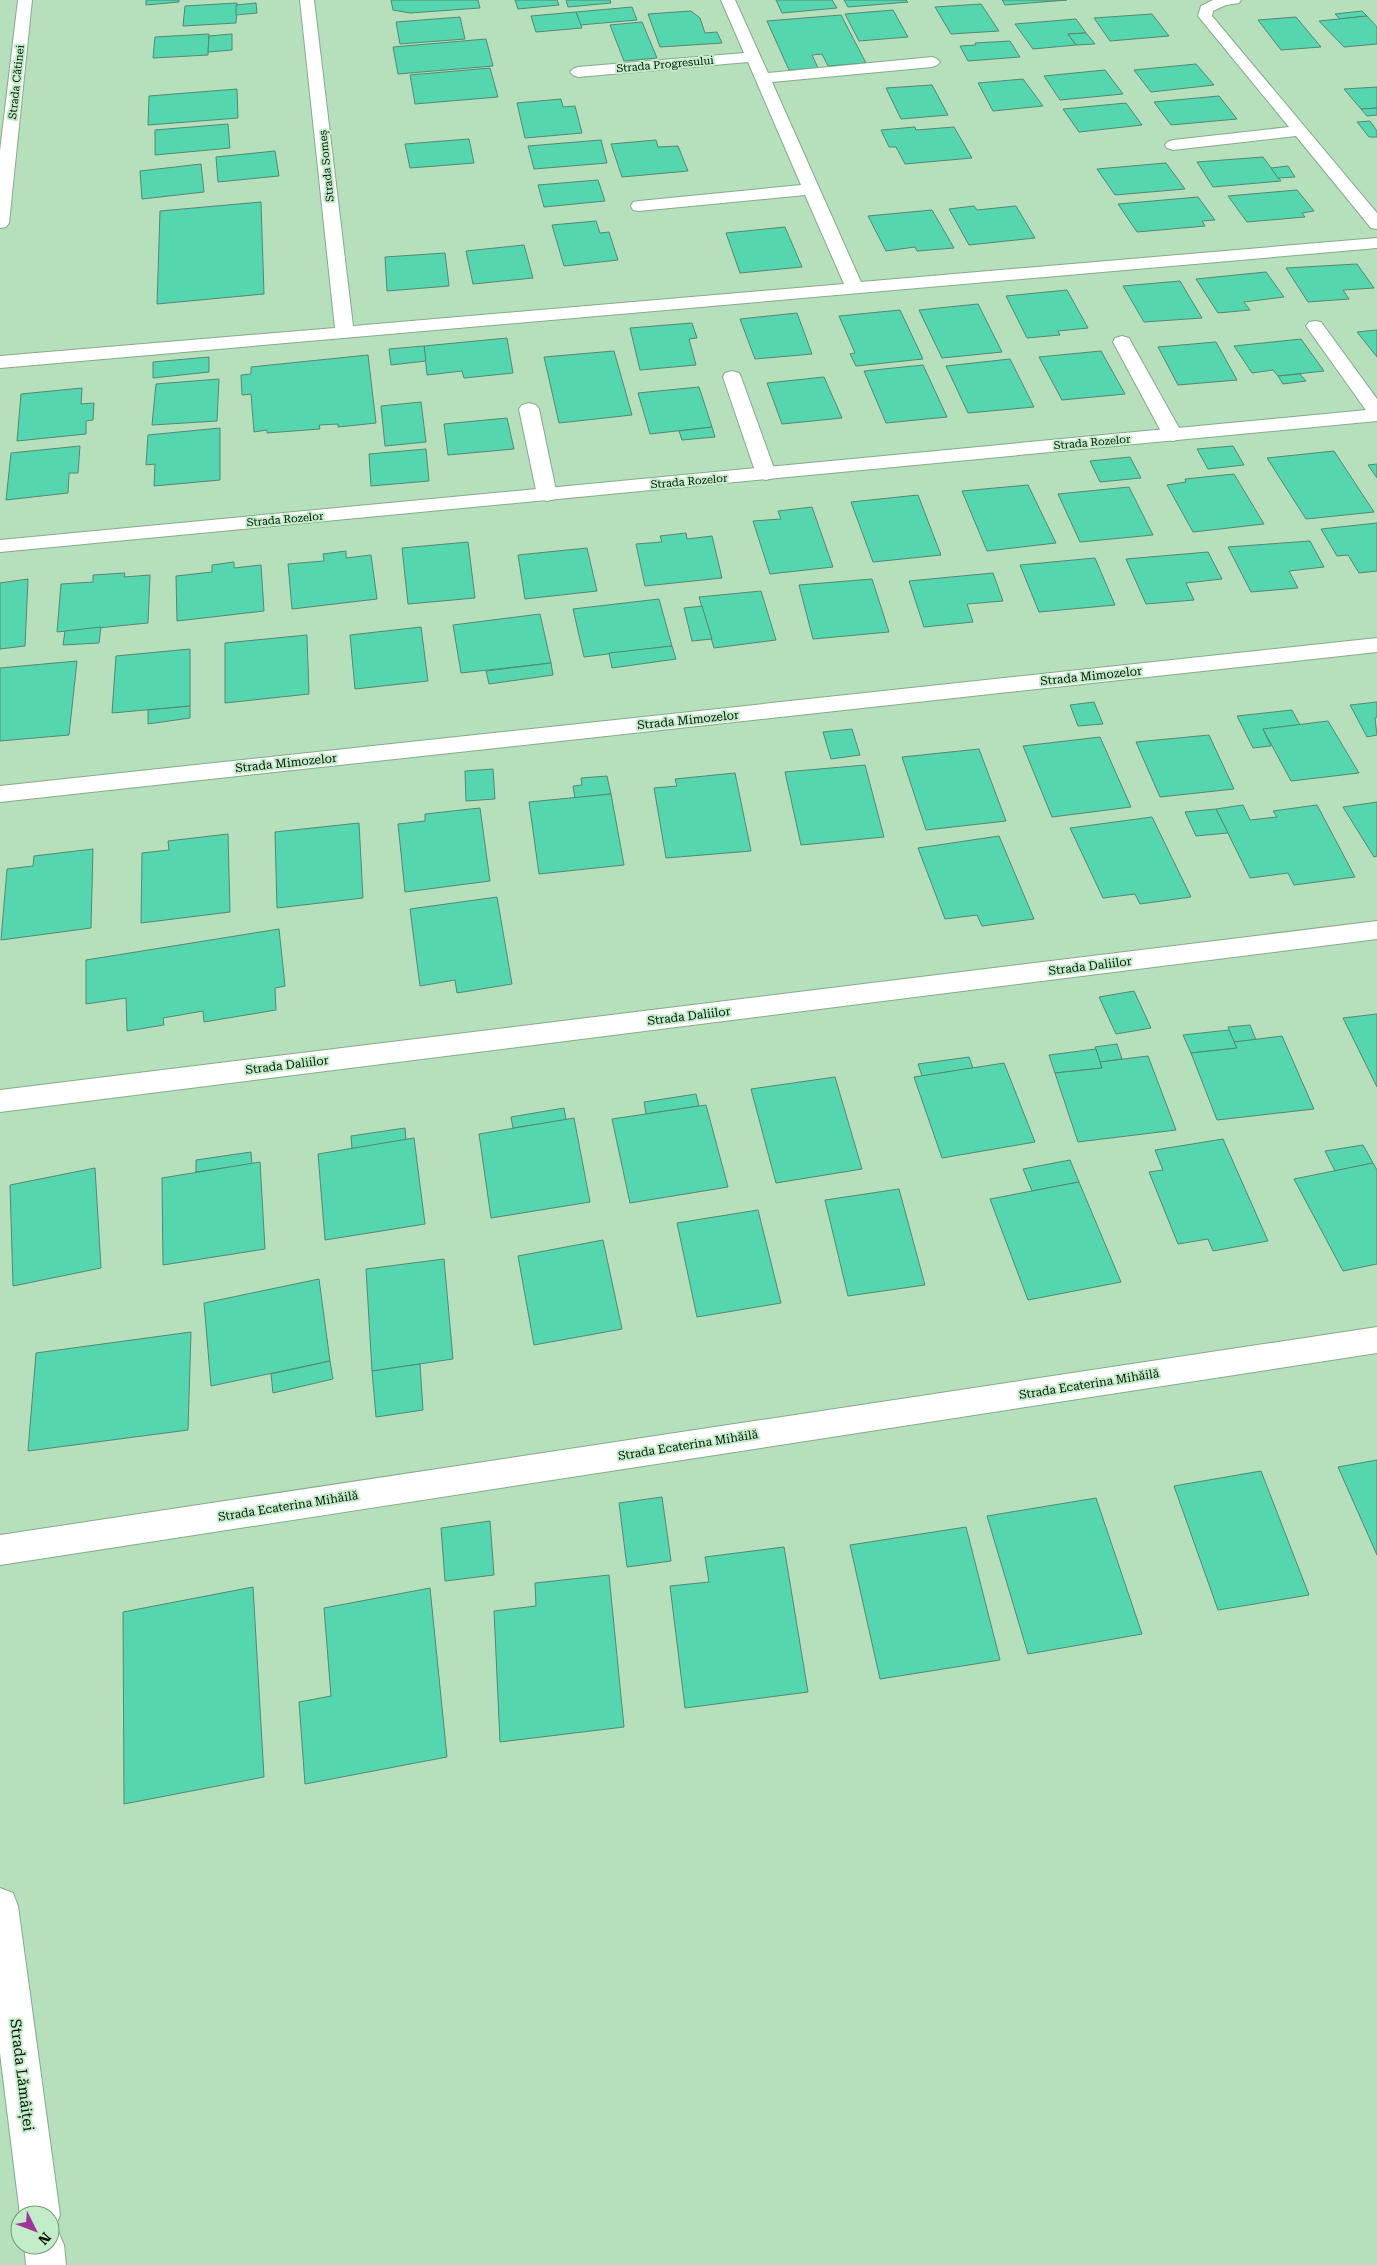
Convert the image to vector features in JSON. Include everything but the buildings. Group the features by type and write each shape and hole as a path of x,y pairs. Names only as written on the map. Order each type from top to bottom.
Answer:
{"street":[{"name":"Strada Cătinei","path":"0,223 25,0"},
{"name":"Strada Someș","path":"307,0 345,332"},
{"path":"728,0 855,288"},
{"path":"1234,0 1214,4 1206,9 1205,16 1377,224"},
{"name":"Strada Progresului","path":"578,72 752,57"},
{"path":"761,78 932,62"},
{"path":"1173,145 1300,131"},
{"path":"639,206 811,189"},
{"path":"0,362 1377,243"},
{"path":"1315,326 1377,414"},
{"path":"1122,342 1173,435"},
{"path":"732,377 766,474"},
{"path":"529,409 547,494"},
{"name":"Strada Rozelor","path":"0,546 1377,414"},
{"name":"Strada Mimozelor","path":"0,794 1377,645"},
{"name":"Strada Daliilor","path":"0,1101 1377,930"},
{"name":"Strada Ecaterina Mihăilă","path":"0,1550 1377,1340"},
{"name":"Strada Lămâiței","path":"0,1906 39,2205"}]}
